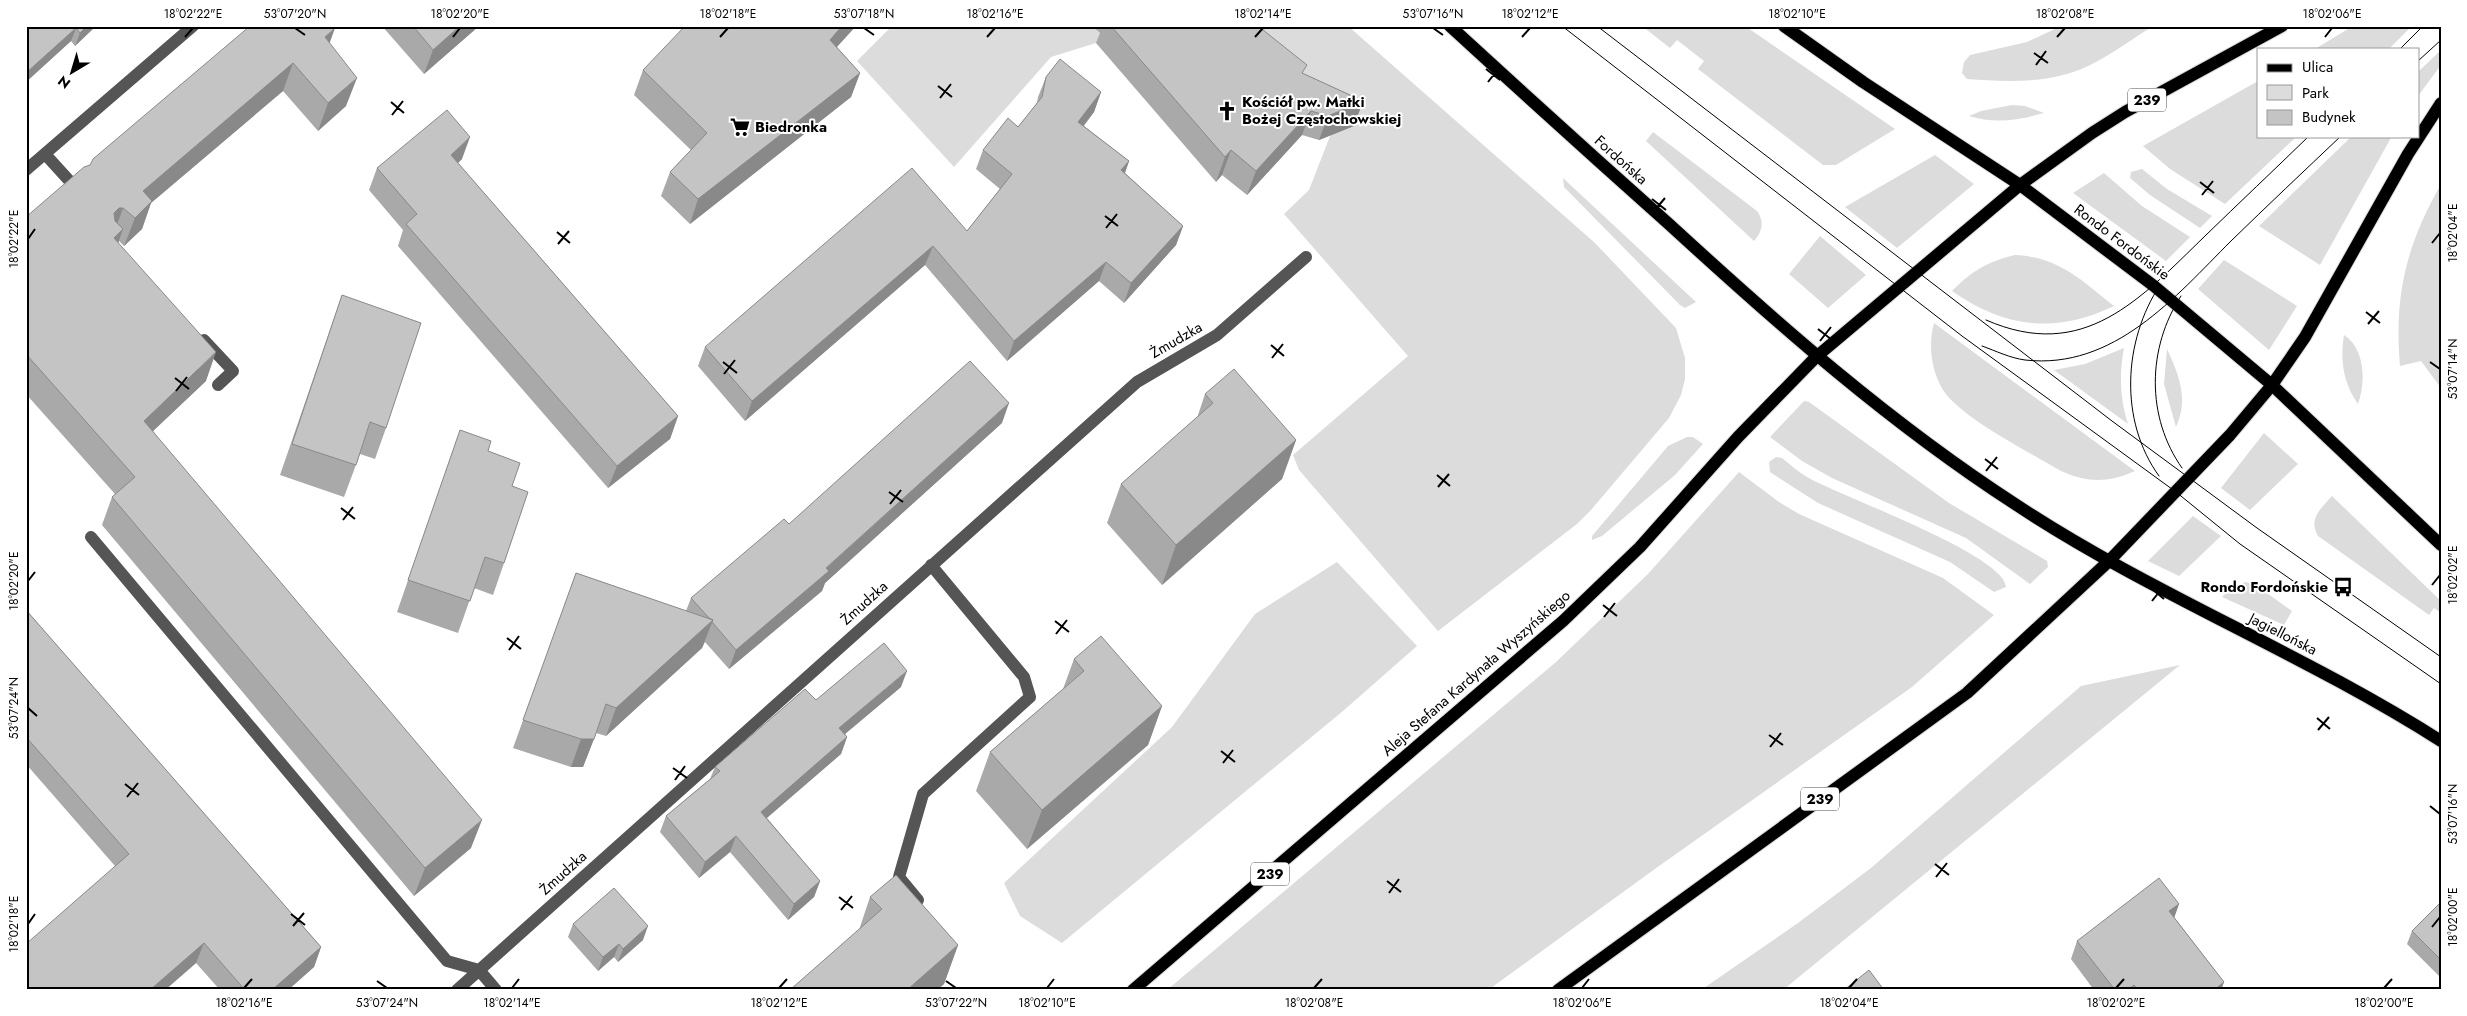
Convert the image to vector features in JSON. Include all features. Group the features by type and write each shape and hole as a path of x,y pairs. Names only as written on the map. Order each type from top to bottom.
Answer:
{"main road":[{"name":"Fordońska","path":"1450,26 1816,357"},
{"path":"1784,26 1863,82 2020,185"},
{"name":"239","path":"1816,357 2020,185 2092,133 2124,112 2282,26"},
{"name":"239","path":"2420,135 2441,103"},
{"name":"239","path":"1558,990 1967,693 2109,561 2230,435 2272,385 2305,337 2418,138"},
{"name":"Rondo Fordońskie","path":"2020,185 2154,286 2272,385"},
{"path":"1816,357 1934,448 2015,504 2109,561"},
{"name":"Aleja Stefana Kardynała Wyszyńskiego","path":"1133,990 1563,621 1640,547 1738,437 1816,357"},
{"path":"2272,385 2441,546"},
{"name":"Jagiellońska","path":"2109,561 2186,604 2294,656 2441,741"}],"street":[{"path":"26,170 194,26"},
{"path":"45,154 75,187"},
{"name":"Żmudzka","path":"457,990 1137,382 1217,335 1306,258"},
{"path":"193,328 233,371 218,384"},
{"path":"91,537 448,961 479,970 496,990"},
{"path":"927,911 899,877 924,794 1030,697 1024,677 932,565"}],"green space":[{"path":"892,26 1092,26 1103,36 1096,43 1051,57 954,167 857,61"},
{"path":"1219,26 1348,26 1595,243 1676,328 1685,358 1685,379 1681,395 1669,418 1577,524 1438,631 1299,470 1293,455 1408,356 1284,214 1309,190 1332,131"},
{"path":"1642,26 1745,26 1895,129 1836,165 1823,165 1698,69 1704,61 1677,40 1670,48"},
{"path":"2061,26 2153,26 2097,62 2059,76 2044,79 1997,81 1967,79 1962,73 1964,62 1970,55 2027,42"},
{"path":"2353,26 2412,26 2390,48 2317,48"},
{"path":"2441,50 2441,65 2420,93 2420,70"},
{"path":"2257,82 2257,138 2295,138 2225,204 2170,169 2143,146"},
{"path":"2012,105 2025,106 2044,113 2007,120 1988,120 1969,116 1981,111"},
{"path":"1653,132 1757,211 1762,227 1754,241 1646,141"},
{"path":"2350,138 2391,138 2320,265 2259,226"},
{"path":"1935,155 1974,184 1897,248 1845,207"},
{"path":"2142,169 2167,189 2212,216 2200,228 2150,195 2130,178 2131,172"},
{"path":"2104,173 2142,206 2190,237 2166,261 2073,193"},
{"path":"1563,178 1696,302 1685,308 1680,305 1564,187"},
{"path":"2441,184 2441,388 2421,361 2400,366 2399,316 2405,272 2411,250"},
{"path":"1820,236 1866,275 1828,308 1789,274"},
{"path":"2015,255 2044,260 2057,265 2080,279 2114,306 2072,321 2031,323 1991,313 1952,291 1981,268"},
{"path":"2224,260 2297,306 2269,350 2198,289"},
{"path":"1934,323 2135,471 2116,478 2098,480 2071,475 2015,445 1965,412 1943,390 1933,366 1931,340"},
{"path":"2344,335 2356,348 2362,366 2362,386 2358,404 2349,388 2344,371 2342,354"},
{"path":"2124,348 2121,386 2128,424 2054,370 2085,364"},
{"path":"2167,349 2181,387 2182,407 2176,427 2164,384"},
{"path":"1804,401 1809,402 1949,503 2047,561 2048,567 2030,584 1966,538 1832,478 1802,461 1770,437"},
{"path":"2264,433 2298,464 2250,510 2221,488"},
{"path":"1687,437 1693,437 1703,444 1675,475 1602,536 1592,540 1592,536 1668,446"},
{"path":"1776,457 1782,458 1805,476 1826,487 1919,527 1951,543 1979,559 1999,574 2006,587 1994,592 1950,562 1818,503 1770,472 1769,462"},
{"path":"1739,472 1779,502 1799,514 1943,578 1994,615 1912,687 1488,990 1167,990 1556,662 1648,574"},
{"path":"2332,496 2441,601 2441,613 2434,608 2429,615 2318,536 2315,530 2315,519 2320,509"},
{"path":"2193,516 2221,536 2179,576 2148,561"},
{"path":"1337,562 1417,646 1343,711 1062,943 1020,916 1004,883 1172,727 1255,614"},
{"path":"2245,582 2254,584 2292,611 2284,625 2222,597 2230,589"},
{"path":"2180,665 1783,990 1701,990 1798,923 1871,868 2081,686"}],"building":[{"path":"26,26 87,26 80,33 76,28 26,73"},
{"path":"250,26 333,26 335,28 325,37 357,78 328,103 293,63 143,191 152,201 135,218 123,208 119,208 114,213 115,221 123,229 114,238 216,352 144,421 482,820 425,868 112,497 135,477 26,354 26,217 84,167 90,165 93,159"},
{"path":"413,26 460,26 433,50"},
{"name":"Biedronka","path":"685,26 842,26 830,40 860,73 698,199 670,172 707,133 643,70"},
{"name":"Kościół pw. Matki Bożej Częstochowskiej","path":"1111,26 1258,26 1307,65 1302,73 1363,101 1328,116 1311,111 1256,171 1231,150 1225,157"},
{"path":"1060,59 1101,92 1078,122 1129,161 1121,170 1183,226 1131,283 1106,262 1014,341 933,246 752,401 705,347 912,168 967,231 1012,174 983,150 1008,118 1018,127 1042,97 1046,77"},
{"path":"447,110 470,137 451,155 678,416 617,466 406,224 417,214 377,168"},
{"path":"342,295 421,323 386,428 370,422 356,465 292,444"},
{"path":"970,361 1009,403 826,568 829,571 736,650 712,622 713,620 691,598 784,519 789,524"},
{"path":"1234,369 1296,440 1176,545 1121,484 1213,403 1205,394"},
{"path":"460,430 491,441 488,451 520,463 512,486 528,492 504,563 485,557 470,601 408,580"},
{"path":"576,573 713,620 616,708 606,704 594,739 581,739 523,720"},
{"path":"26,610 321,947 272,990 245,990 204,943 150,990 26,990 26,944 129,854 26,737"},
{"path":"1101,636 1162,706 1042,810 990,752 1084,671 1074,659"},
{"path":"884,643 907,671 839,728 847,737 761,812 820,881 794,904 736,836 705,862 666,816 720,771 715,767 805,689 816,700"},
{"path":"896,875 958,945 907,990 792,990 882,909 870,897"},
{"path":"2159,878 2179,904 2169,911 2224,982 2214,990 2138,990 2134,985 2128,990 2115,990 2077,941"},
{"path":"614,888 648,926 623,949 619,944 603,957 573,924"},
{"path":"2441,902 2441,960 2412,931"},
{"path":"1869,970 1884,990 1844,990"}],"tram line":[{"path":"1562,26 1962,336 2176,492 2240,544 2441,684"},
{"path":"1597,26 2112,421 2257,528 2441,657"},
{"path":"2401,48 2423,26"},
{"path":"2420,59 2441,40"},
{"path":"1986,320 2021,331 2052,334 2081,329 2108,318 2133,302 2157,282 2307,138"},
{"path":"1982,346 2019,359 2057,360 2087,354 2115,342 2165,306 2339,138"},
{"path":"2159,476 2146,454 2137,431 2132,406 2131,381 2133,356 2139,331 2148,307 2160,285"},
{"path":"2181,296 2170,316 2162,338 2155,382 2157,405 2162,427 2170,448 2182,468"}],"place":[{"name":"Kościół pw. Matki Bożej Częstochowskiej","path":"1227,111"},
{"name":"Biedronka","path":"740,127"},
{"name":"Rondo Fordońskie","path":"2343,587"}]}
